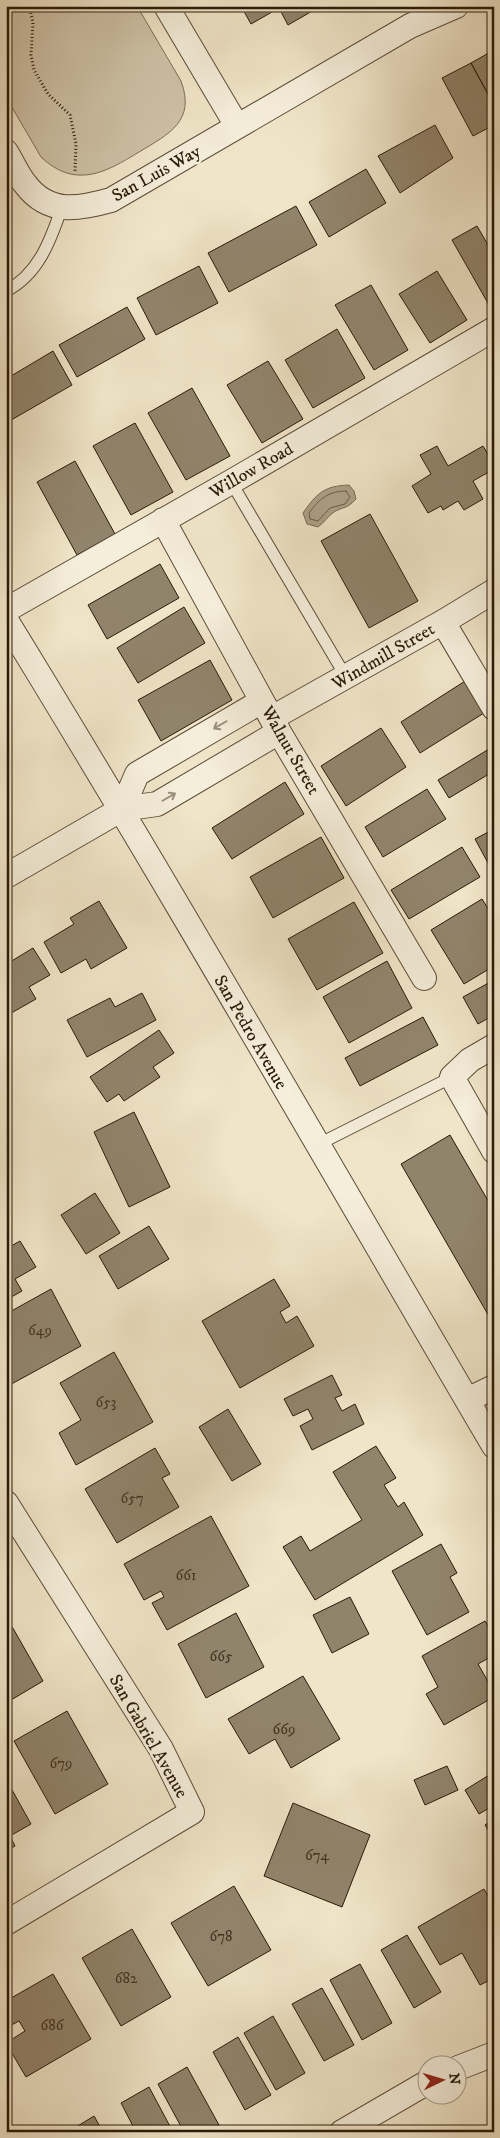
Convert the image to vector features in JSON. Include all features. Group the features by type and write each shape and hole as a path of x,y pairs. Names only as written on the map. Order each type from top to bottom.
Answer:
{"street":[{"path":"166,6 237,126"},
{"name":"San Luis Way","path":"6,152 26,186 48,204 62,207 85,207 110,200 410,26 456,6"},
{"name":"Willow Road","path":"6,610 494,329"},
{"name":"Walnut Street","path":"164,520 271,717 424,978"},
{"name":"Windmill Street","path":"122,810 137,774 271,717 346,677 494,591"},
{"name":"San Pedro Avenue","path":"6,620 122,810 316,1146 494,1446"},
{"path":"443,622 494,708"},
{"name":"Windmill Street","path":"122,810 157,804 271,717"},
{"path":"6,876 122,810"},
{"path":"494,1046 470,1060 452,1077 494,1150"},
{"path":"467,1400 494,1387"},
{"name":"San Gabriel Avenue","path":"6,1503 161,1750 192,1812 6,1923"},
{"path":"468,2064 494,2054"},
{"path":"342,2132 418,2088"}],"lane":[{"path":"6,291 28,274 48,247 62,207"},
{"path":"231,482 346,677"},
{"path":"316,1146 452,1077"}],"path":[{"path":"29,6 33,22 31,55 34,70 48,94 70,115 76,144 75,171"}],"shaded area":[{"path":"6,6 137,6 181,81 185,95 185,106 177,125 160,139 126,160 102,171 78,175 66,173 54,167 41,157 6,97"}],"water":[{"path":"349,485 354,491 356,499 353,502 334,512 318,527 307,524 303,513 317,496 327,489"}],"building":[{"path":"241,6 321,6 288,25 279,8 251,24"},
{"path":"494,50 494,105 471,63"},
{"path":"471,63 494,105 494,125 473,136 442,78"},
{"path":"435,125 453,158 400,193 378,156"},
{"path":"366,169 386,203 329,237 309,202"},
{"path":"296,206 317,245 229,292 208,253"},
{"path":"477,226 494,255 494,302 489,305 452,240"},
{"path":"199,266 218,303 156,335 137,298"},
{"path":"437,271 467,320 430,343 399,294"},
{"path":"371,285 408,350 374,370 335,305"},
{"path":"127,307 145,339 77,377 59,345"},
{"path":"337,329 365,378 313,408 285,360"},
{"path":"53,351 72,385 6,423 6,379"},
{"path":"268,361 303,419 262,443 227,385"},
{"path":"192,388 230,456 186,480 148,413"},
{"path":"135,423 173,492 131,515 93,446"},
{"path":"437,446 448,466 483,446 494,464 494,469 473,481 483,499 464,510 458,501 443,510 441,506 428,513 412,486 431,474 420,455"},
{"path":"75,461 115,534 77,555 37,482"},
{"path":"370,514 418,601 369,628 321,541"},
{"path":"160,564 179,598 107,639 88,605"},
{"path":"184,607 205,643 138,683 117,648"},
{"path":"210,660 232,700 161,741 138,700"},
{"path":"473,676 492,708 420,753 401,722"},
{"path":"381,728 406,767 346,806 321,766"},
{"path":"494,746 494,771 449,798 438,780"},
{"path":"285,782 304,814 232,859 212,828"},
{"path":"427,789 446,819 383,857 365,827"},
{"path":"494,829 494,874 475,839"},
{"path":"321,837 344,878 273,918 250,877"},
{"path":"462,847 480,877 409,919 391,890"},
{"path":"482,899 494,918 494,966 464,984 431,930"},
{"path":"99,901 127,948 91,969 86,959 61,973 44,942 74,924 70,918"},
{"path":"354,902 383,953 317,990 288,939"},
{"path":"33,948 50,975 29,987 36,999 6,1016 6,957 10,962"},
{"path":"387,961 412,1008 349,1043 323,997"},
{"path":"494,980 494,1015 478,1024 463,997"},
{"path":"142,993 156,1020 87,1057 67,1020 110,998 115,1007"},
{"path":"423,1017 438,1045 360,1086 345,1058"},
{"path":"159,1030 174,1053 153,1067 160,1077 124,1101 119,1094 107,1102 90,1077"},
{"path":"134,1112 170,1187 129,1207 94,1132"},
{"path":"450,1135 494,1211 494,1325 401,1164"},
{"path":"95,1193 120,1233 86,1254 61,1215"},
{"path":"149,1226 169,1259 118,1289 99,1256"},
{"path":"20,1241 36,1267 15,1279 22,1291 6,1300 6,1249"},
{"path":"274,1279 290,1306 280,1312 286,1323 297,1316 314,1346 240,1388 202,1321"},
{"path":"51,1289 81,1346 6,1387 6,1314"},
{"path":"114,1352 153,1422 76,1465 59,1433 81,1420 60,1383"},
{"path":"332,1375 342,1395 335,1398 342,1411 355,1404 364,1424 312,1450 300,1426 313,1419 308,1409 293,1416 284,1399"},
{"path":"228,1409 261,1464 232,1481 199,1427"},
{"path":"376,1446 396,1478 384,1485 398,1507 404,1502 423,1535 315,1600 283,1547 301,1536 310,1551 362,1520 333,1472"},
{"path":"155,1448 170,1474 162,1478 179,1507 117,1543 85,1489"},
{"path":"211,1516 249,1586 167,1630 152,1603 164,1597 161,1591 144,1600 124,1564"},
{"path":"441,1544 457,1573 450,1577 469,1612 427,1635 392,1571"},
{"path":"350,1597 369,1634 332,1653 313,1615"},
{"path":"236,1613 264,1667 206,1698 178,1644"},
{"path":"6,1616 43,1681 6,1703"},
{"path":"485,1621 494,1636 494,1655 478,1664 494,1692 494,1697 444,1725 426,1694 438,1687 422,1656"},
{"path":"303,1676 340,1739 291,1768 275,1739 249,1754 228,1719"},
{"path":"67,1711 108,1784 55,1814 14,1741"},
{"path":"447,1766 458,1790 425,1805 414,1780"},
{"path":"494,1772 494,1811 491,1807 479,1814 465,1790"},
{"path":"6,1779 31,1824 10,1836 15,1846 6,1851"},
{"path":"293,1803 370,1835 342,1907 264,1876"},
{"path":"494,1820 494,1839 485,1825"},
{"path":"234,1886 271,1950 208,1986 171,1923"},
{"path":"484,1889 494,1906 494,1938 488,1941 494,1950 494,1978 480,1985 462,1953 440,1965 418,1927"},
{"path":"132,1929 171,1997 121,2026 82,1958"},
{"path":"407,1935 441,1992 414,2008 381,1950"},
{"path":"360,1964 392,2023 362,2040 330,1980"},
{"path":"53,1974 91,2039 26,2077 6,2043 25,2031 19,2021 6,2028 6,2001"},
{"path":"322,1988 354,2045 324,2061 292,2004"},
{"path":"273,2016 305,2073 276,2090 244,2033"},
{"path":"238,2037 271,2095 245,2110 213,2052"},
{"path":"187,2067 219,2125 206,2132 184,2132 158,2084"},
{"path":"149,2087 173,2132 136,2132 121,2103"},
{"path":"94,2116 103,2132 68,2132"}]}
